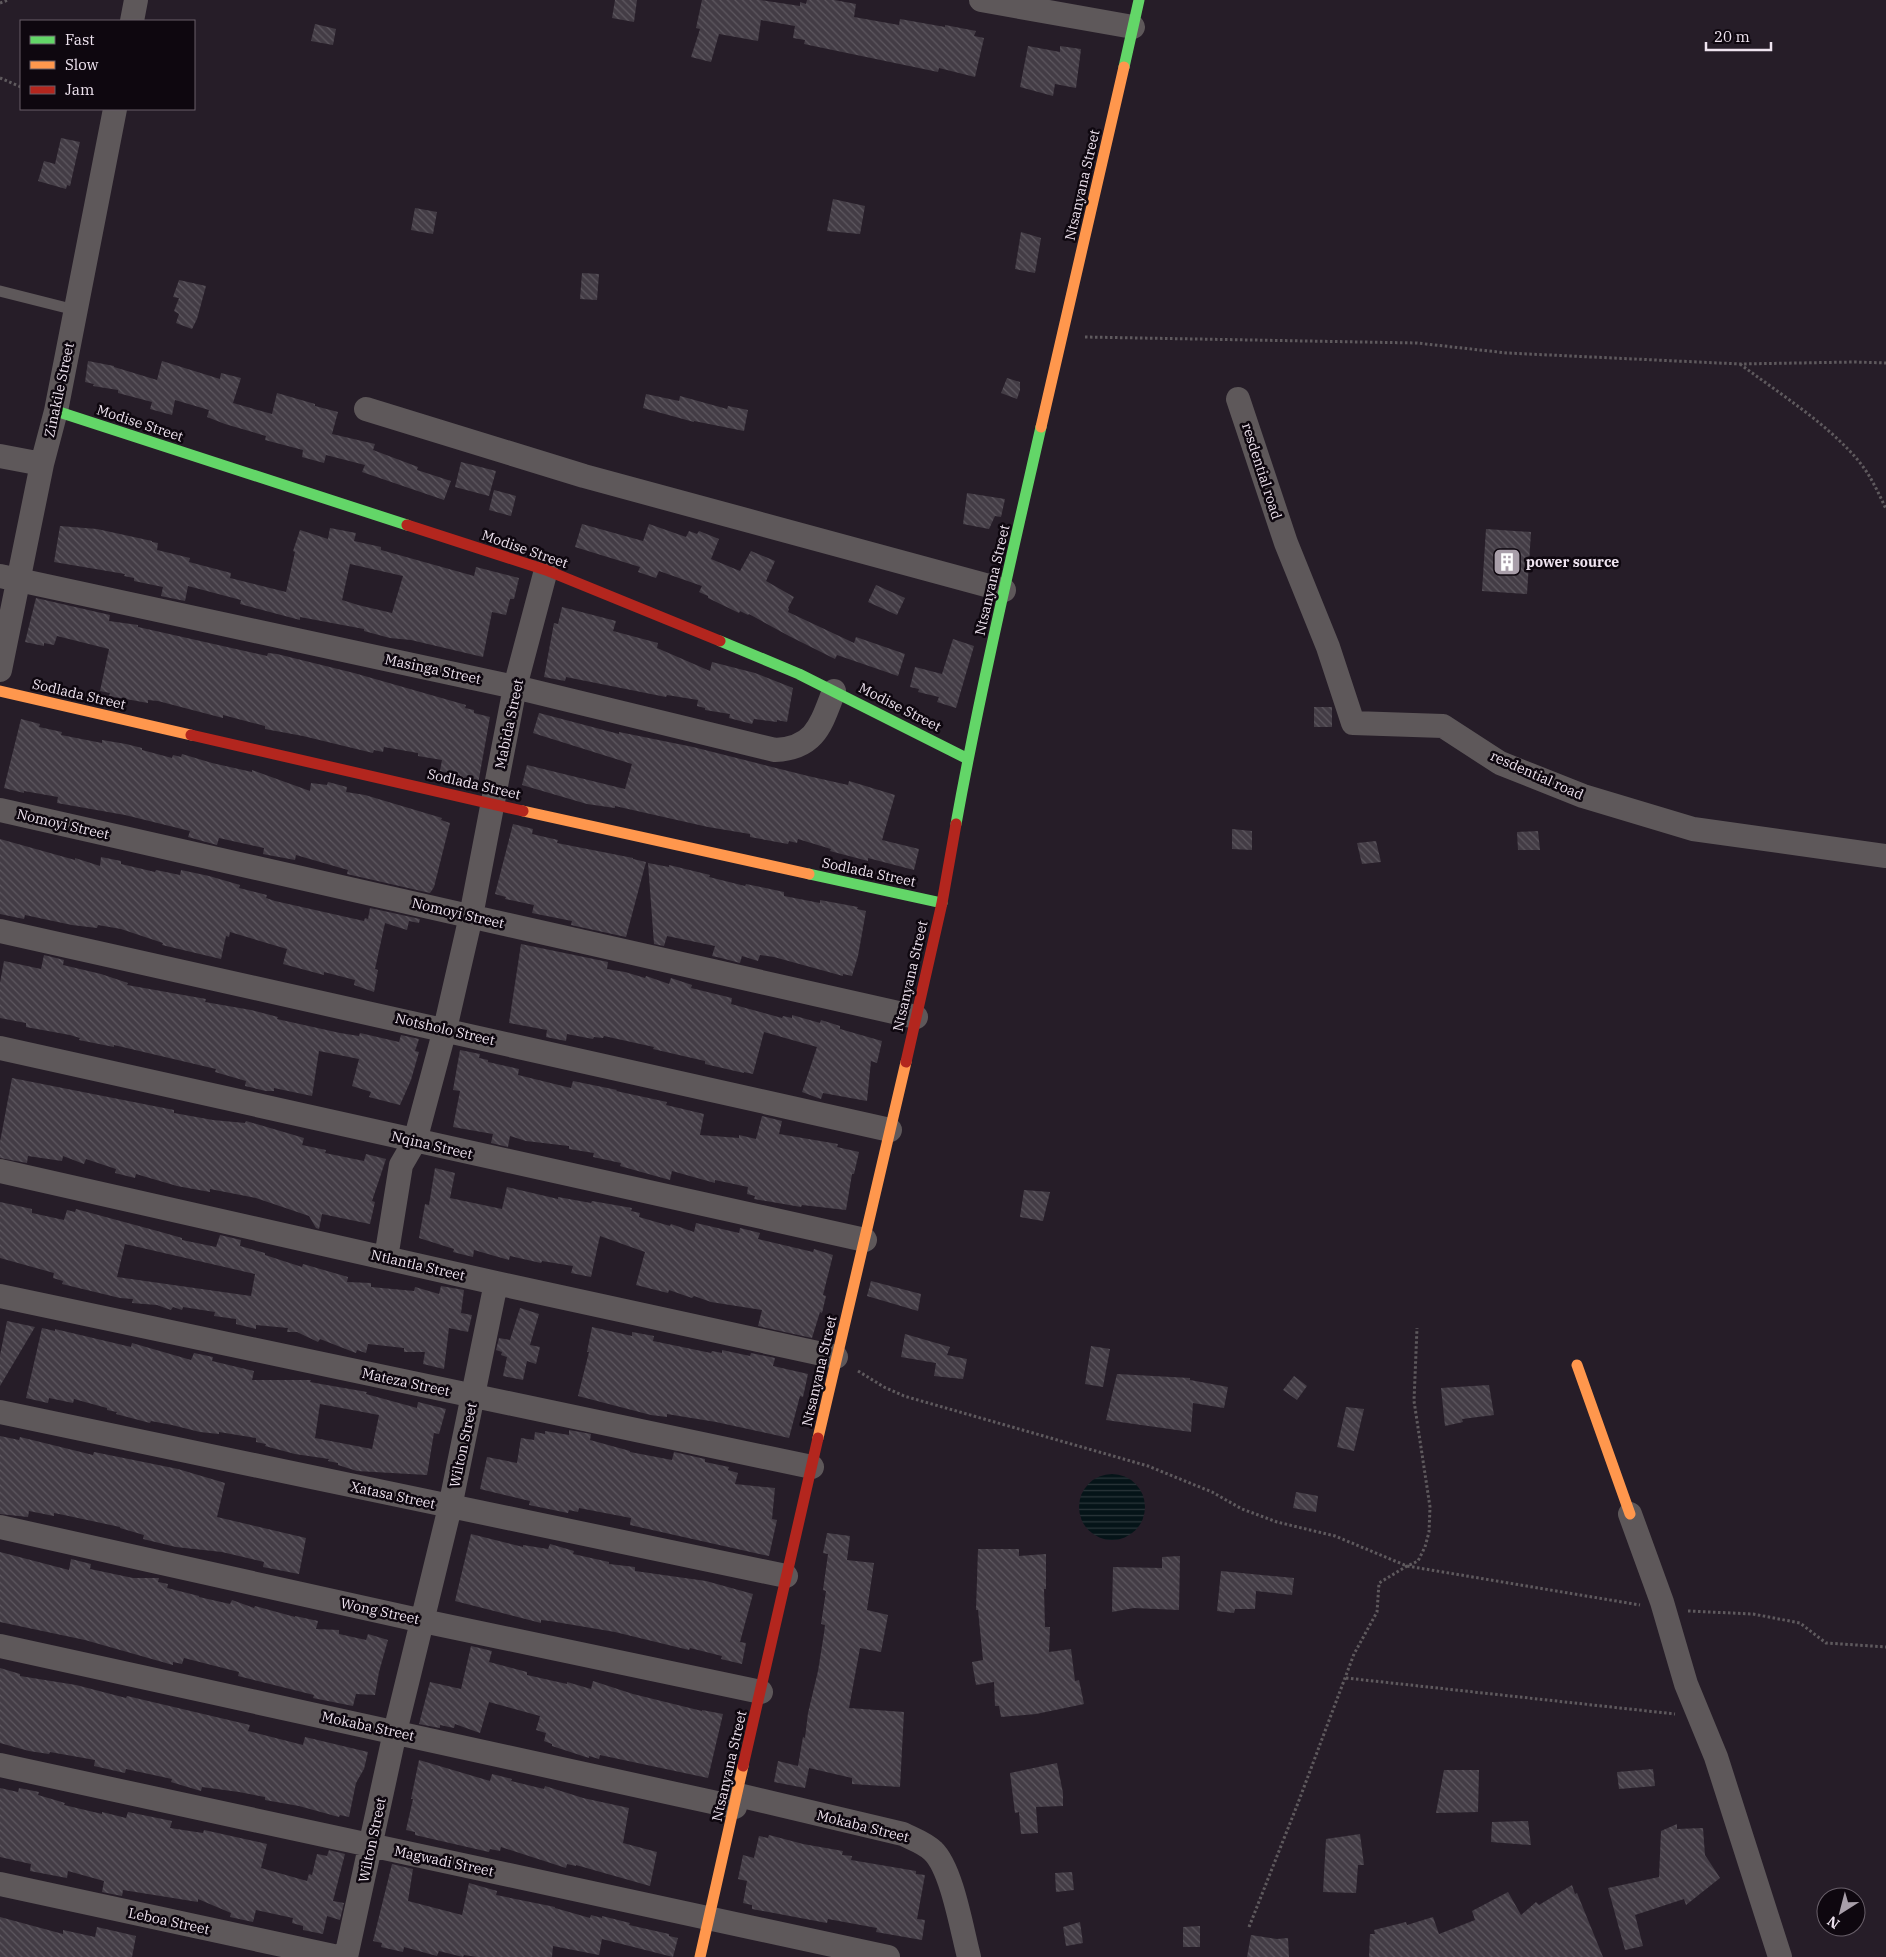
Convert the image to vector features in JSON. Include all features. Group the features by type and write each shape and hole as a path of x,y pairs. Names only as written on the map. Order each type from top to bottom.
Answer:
{"street":[{"path":"132,20 136,0"},
{"path":"981,0 1133,27"},
{"name":"Ntsanyana Street","path":"700,1957 836,1356 865,1240 942,903 968,759 1004,590 1139,0"},
{"name":"Zinakile Street","path":"0,670 10,578 56,411 115,110"},
{"name":"resdential road","path":"1238,399 1286,543 1328,647 1353,723 1443,726 1500,763 1583,796 1693,829 1886,856"},
{"path":"366,409 584,476 1004,590"},
{"name":"Modise Street","path":"56,411 546,570 799,674 968,759"},
{"path":"0,456 42,464"},
{"name":"Mabida Street","path":"386,1258 401,1165 415,1141 445,1029 471,916 516,687 546,570"},
{"name":"Masinga Street","path":"10,578 516,687 775,750 797,747 811,738 822,720 834,691"},
{"name":"Sodlada Street","path":"0,691 492,804 942,903"},
{"name":"Nomoyi Street","path":"0,810 916,1017"},
{"name":"Notsholo Street","path":"0,931 890,1130"},
{"name":"Nqina Street","path":"0,1048 865,1240"},
{"name":"Ntlantla Street","path":"0,1171 496,1283 836,1356"},
{"name":"Wilton Street","path":"346,1957 395,1732 424,1621 450,1507 496,1283"},
{"name":"Mateza Street","path":"0,1296 812,1467"},
{"path":"1577,1365 1664,1608 1686,1684 1716,1757 1780,1957"},
{"name":"Xatasa Street","path":"0,1412 786,1576"},
{"name":"Wong Street","path":"0,1527 424,1621 760,1692"},
{"name":"Mokaba Street","path":"0,1646 395,1732 902,1834 919,1841 933,1851 943,1865 969,1957"},
{"name":"Magwadi Street","path":"0,1765 888,1957"},
{"name":"Leboa Street","path":"0,1884 338,1957"}],"lane":[{"path":"0,291 75,310"}],"path":[{"path":"0,3 8,0"},
{"path":"0,78 20,87"},
{"path":"1063,337 1417,343 1507,353 1740,364 1886,363"},
{"path":"1740,364 1830,432 1858,460 1877,488 1886,510"},
{"path":"1249,1927 1354,1654 1377,1612 1379,1583 1418,1561 1425,1547 1430,1507 1414,1401 1416,1328"},
{"path":"836,1356 884,1387 904,1396 1148,1466 1212,1492 1242,1509 1277,1522 1335,1536 1407,1566 1664,1608 1753,1614 1800,1623 1826,1643 1886,1647"},
{"path":"1346,1678 1682,1715 1698,1713"}],"shaded area":[{"path":"1106,1474 1118,1474 1136,1483 1143,1494 1145,1507 1143,1520 1136,1531 1125,1538 1106,1540 1093,1535 1084,1526 1079,1513 1079,1501 1084,1488 1093,1479"}],"building":[{"path":"615,0 637,0 634,22 612,18"},
{"path":"702,0 760,0 800,6 800,2 806,4 807,0 834,0 856,4 854,17 899,25 900,19 945,27 945,25 976,31 974,36 984,38 975,77 939,68 938,72 804,44 805,40 793,38 795,26 761,20 758,41 719,34 711,62 691,57 700,29 696,28"},
{"path":"315,24 336,29 333,45 311,41"},
{"path":"1028,46 1060,52 1060,46 1081,49 1076,88 1055,84 1053,96 1020,87"},
{"path":"61,138 80,142 70,186 67,185 66,189 38,181 44,161 55,164"},
{"path":"833,199 865,206 860,234 827,231"},
{"path":"415,208 437,212 433,234 411,230"},
{"path":"1021,232 1041,238 1035,273 1015,269"},
{"path":"582,273 599,274 597,300 580,299"},
{"path":"179,280 206,286 197,319 192,329 176,323 179,314 174,311 179,298 173,297"},
{"path":"88,361 114,366 157,380 162,361 220,379 221,373 241,378 233,403 272,414 277,393 338,412 332,434 375,444 373,450 418,467 417,470 451,481 444,500 362,472 365,465 326,455 324,463 302,457 303,450 265,440 266,436 207,417 209,410 175,400 172,415 150,409 152,402 118,393 118,390 93,386 94,384 85,382"},
{"path":"1007,378 1020,382 1017,399 1001,393"},
{"path":"646,394 679,401 680,396 727,409 728,406 748,410 744,431 694,422 643,408"},
{"path":"461,462 496,471 489,496 455,487"},
{"path":"494,490 516,496 511,516 489,510"},
{"path":"967,493 1005,499 1001,517 995,516 989,529 963,524"},
{"path":"582,524 643,541 649,524 686,537 689,531 697,534 699,531 719,539 711,559 740,571 751,551 775,561 766,581 794,597 788,612 854,643 856,637 905,654 898,676 837,655 835,659 749,614 740,611 739,613 708,598 708,596 699,592 702,586 659,571 656,578 638,572 640,567 575,547"},
{"path":"60,526 97,529 158,543 157,550 190,558 189,562 231,573 230,578 286,592 295,552 293,551 300,530 328,539 330,528 356,533 354,541 381,547 381,550 474,576 476,567 519,578 514,599 510,599 506,615 492,612 483,657 411,640 390,638 364,631 364,629 300,617 300,620 240,604 241,600 188,586 185,601 161,596 163,587 134,581 134,578 124,576 125,574 54,562","holes":["350,564 403,576 392,613 342,600"]},
{"name":"power source","path":"1486,529 1531,532 1527,594 1482,591"},
{"path":"876,585 905,598 897,615 868,602"},
{"path":"36,598 110,615 109,621 138,625 138,627 267,656 268,653 277,654 354,673 466,705 465,708 474,710 474,713 490,717 478,784 459,780 460,775 440,771 442,760 418,756 418,753 384,747 383,752 374,750 373,753 265,729 265,726 223,715 223,718 158,701 148,700 148,703 109,696 110,693 100,691 109,649 57,636 54,645 44,643 44,646 25,642"},
{"path":"562,607 616,621 613,631 658,643 657,648 710,671 712,662 755,673 793,688 787,722 754,719 752,724 729,718 730,714 705,710 705,708 697,706 698,700 667,695 666,697 566,677 565,681 544,677 554,623 558,624"},
{"path":"953,639 974,646 956,708 937,702 939,697 918,692 919,689 910,687 915,667 942,674"},
{"path":"1314,707 1332,707 1332,727 1314,727"},
{"path":"539,713 619,734 619,732 693,747 848,785 849,781 895,795 882,840 919,849 914,870 868,858 868,861 830,851 831,849 798,839 797,843 789,841 788,844 750,837 750,834 708,827 615,806 615,808 587,804 522,785 527,765 625,789 632,764 533,733"},
{"path":"21,719 40,724 39,727 62,732 61,735 102,743 102,740 126,744 172,758 173,755 181,757 182,754 212,763 252,772 252,770 310,791 311,783 327,785 328,782 347,787 346,792 365,795 442,818 441,820 450,823 434,887 430,893 347,874 348,870 296,855 295,860 263,854 264,848 219,838 217,845 188,837 190,831 125,815 57,803 58,797 24,791 24,793 4,788"},
{"path":"513,824 533,829 532,834 558,840 557,843 646,862 626,937 571,925 572,921 532,913 534,905 505,899 506,897 495,894"},
{"path":"1232,829 1252,831 1252,850 1232,849"},
{"path":"1538,831 1540,850 1518,850 1517,832"},
{"path":"0,839 100,866 101,857 155,872 156,870 180,875 181,870 209,876 240,885 239,888 267,895 266,898 275,901 364,921 365,918 368,919 370,908 420,919 419,923 409,921 407,930 385,923 375,969 378,970 374,992 354,985 355,980 324,972 324,975 283,964 287,949 230,932 229,937 226,936 221,959 162,945 163,943 121,929 98,925 97,928 72,925 25,915 24,919 0,914"},
{"path":"1376,841 1381,862 1362,864 1357,843"},
{"path":"648,863 669,867 669,865 745,886 746,884 784,892 784,896 820,903 820,900 858,907 857,909 866,911 858,956 852,976 843,974 843,976 760,955 758,961 742,956 740,963 712,956 715,946 667,936 664,946 654,944"},
{"path":"521,944 608,962 607,969 645,978 646,976 669,984 671,978 692,985 691,988 732,998 731,1004 782,1018 783,1016 792,1018 792,1015 820,1023 821,1020 840,1026 840,1029 882,1041 877,1063 871,1061 867,1101 823,1093 821,1099 802,1092 817,1047 764,1032 753,1074 705,1064 705,1061 604,1036 603,1038 594,1037 593,1039 567,1034 566,1041 546,1037 547,1030 509,1023"},
{"path":"44,955 64,960 63,965 101,974 128,983 127,985 206,999 205,1002 251,1010 278,1017 277,1019 340,1033 359,1036 360,1033 399,1042 401,1035 419,1039 415,1051 419,1052 411,1080 400,1105 369,1097 371,1092 352,1086 359,1059 319,1051 312,1096 274,1088 274,1091 266,1091 245,1086 246,1081 215,1072 216,1069 114,1045 114,1047 79,1040 80,1038 70,1035 26,1027 26,1023 0,1018 0,983 4,961 41,969"},
{"path":"460,1050 480,1054 479,1058 488,1060 488,1062 519,1069 518,1075 571,1088 573,1081 617,1090 667,1102 666,1105 704,1114 700,1135 739,1138 739,1135 756,1139 762,1116 782,1121 779,1134 838,1144 837,1147 859,1152 854,1174 852,1174 846,1210 802,1205 801,1207 754,1199 755,1196 747,1194 748,1187 715,1180 715,1183 672,1171 670,1180 620,1166 621,1163 593,1157 594,1153 569,1149 569,1146 526,1141 510,1136 508,1147 491,1143 493,1134 453,1127 460,1091 453,1090"},
{"path":"12,1078 174,1110 174,1113 213,1120 245,1123 246,1121 304,1138 302,1145 326,1150 325,1153 364,1161 366,1154 386,1159 372,1201 375,1202 370,1224 322,1214 319,1229 316,1228 309,1216 256,1198 210,1189 210,1192 177,1186 136,1174 135,1178 115,1173 116,1169 86,1159 84,1164 63,1156 62,1161 28,1156 27,1163 0,1158 0,1142"},
{"path":"435,1168 455,1173 450,1198 502,1209 507,1187 558,1199 558,1197 591,1203 592,1201 632,1208 631,1211 640,1213 639,1217 670,1226 671,1224 694,1232 696,1223 739,1233 740,1228 760,1233 758,1239 813,1252 814,1249 833,1255 823,1295 826,1296 822,1313 820,1312 812,1338 758,1326 762,1310 711,1302 669,1290 668,1293 636,1285 645,1252 600,1236 591,1277 571,1273 573,1266 542,1261 541,1263 510,1256 509,1260 474,1250 473,1257 453,1252 454,1249 419,1238 425,1204 429,1205"},
{"path":"1024,1190 1050,1192 1043,1221 1020,1217"},
{"path":"0,1202 32,1209 32,1213 64,1220 67,1210 75,1212 76,1209 182,1238 182,1240 216,1247 220,1235 241,1240 240,1246 302,1267 303,1264 348,1277 347,1282 371,1283 371,1287 414,1291 415,1287 439,1294 441,1286 464,1290 461,1313 472,1315 468,1332 449,1328 444,1369 423,1364 425,1352 404,1352 404,1348 368,1344 366,1353 357,1350 356,1353 320,1339 318,1342 297,1332 287,1332 288,1328 256,1325 256,1329 236,1324 236,1319 214,1316 215,1312 183,1307 182,1310 173,1307 171,1310 157,1305 132,1303 133,1299 120,1298 62,1284 63,1281 53,1278 54,1273 0,1258","holes":["125,1244 255,1274 251,1296 117,1277"]},
{"path":"871,1281 921,1294 918,1311 867,1296"},
{"path":"520,1308 539,1314 530,1345 540,1347 536,1364 527,1361 523,1380 503,1376 507,1357 501,1355 502,1352 496,1350 499,1338 510,1340"},
{"path":"7,1321 35,1327 0,1386 0,1355"},
{"path":"592,1327 632,1336 632,1332 654,1336 653,1341 711,1353 712,1351 722,1353 722,1350 750,1356 751,1353 775,1358 773,1366 808,1374 803,1397 800,1396 789,1438 716,1422 667,1414 667,1417 651,1415 578,1396 589,1352 587,1352"},
{"path":"42,1328 55,1331 55,1329 131,1347 132,1343 191,1360 194,1353 213,1357 212,1361 254,1371 252,1380 311,1380 310,1382 367,1392 366,1394 417,1408 418,1402 446,1409 439,1434 434,1433 427,1475 357,1471 328,1461 329,1459 295,1454 265,1446 266,1444 256,1442 256,1438 219,1432 219,1434 200,1432 151,1421 150,1423 116,1414 117,1412 107,1410 107,1408 74,1399 73,1403 49,1398 48,1403 26,1398","holes":["320,1404 379,1415 372,1449 315,1438"]},
{"path":"905,1334 950,1347 947,1355 967,1359 963,1379 934,1376 936,1363 901,1357"},
{"path":"1091,1346 1110,1349 1103,1387 1085,1384"},
{"path":"1117,1374 1190,1378 1190,1380 1228,1387 1224,1408 1193,1403 1191,1432 1106,1420"},
{"path":"1294,1376 1307,1386 1297,1400 1283,1390"},
{"path":"1489,1385 1494,1415 1462,1419 1463,1422 1445,1426 1441,1388"},
{"path":"1346,1407 1364,1409 1354,1451 1337,1447"},
{"path":"569,1430 591,1434 590,1440 630,1452 672,1460 674,1452 705,1459 705,1462 729,1467 728,1470 738,1473 735,1484 775,1488 772,1519 777,1520 769,1556 630,1525 631,1518 579,1508 578,1512 569,1510 568,1513 529,1505 530,1501 480,1489 487,1457 517,1463 521,1438 534,1440 535,1432 545,1434 545,1431 569,1435"},
{"path":"0,1436 19,1440 20,1437 93,1455 94,1452 178,1469 225,1483 217,1517 306,1538 299,1574 263,1567 264,1562 222,1552 176,1547 143,1539 144,1535 120,1527 64,1515 54,1513 54,1516 29,1511 28,1517 0,1514"},
{"path":"1296,1492 1318,1496 1316,1512 1293,1508"},
{"path":"827,1533 850,1536 847,1560 874,1563 867,1610 888,1615 881,1652 860,1648 849,1708 904,1712 900,1787 852,1784 852,1778 809,1768 805,1788 774,1782 778,1761 798,1766 803,1737 805,1738 825,1625 821,1624 826,1591 823,1590 828,1554 823,1553"},
{"path":"471,1534 523,1547 523,1545 548,1549 550,1544 574,1551 573,1554 609,1562 609,1564 635,1567 635,1571 706,1581 753,1594 740,1642 746,1643 742,1664 721,1659 722,1656 690,1648 689,1650 615,1632 550,1621 541,1620 541,1623 455,1601"},
{"path":"978,1549 1019,1549 1019,1556 1046,1554 1046,1589 1044,1589 1045,1627 1050,1627 1049,1652 1071,1649 1075,1681 1079,1680 1084,1704 1036,1714 1001,1717 999,1706 995,1706 994,1682 976,1685 972,1662 983,1660 978,1610 976,1610"},
{"path":"0,1552 69,1570 71,1559 91,1564 90,1569 133,1578 159,1578 158,1582 168,1584 167,1588 199,1597 230,1604 232,1600 254,1608 255,1606 318,1621 316,1629 339,1630 339,1634 366,1640 368,1634 388,1640 375,1695 356,1694 353,1706 313,1698 314,1695 238,1676 239,1672 184,1658 182,1664 173,1662 173,1665 85,1640 0,1622"},
{"path":"1180,1556 1179,1610 1134,1608 1112,1612 1113,1567 1162,1568 1162,1557"},
{"path":"1221,1571 1294,1578 1292,1595 1256,1591 1255,1609 1235,1609 1234,1613 1217,1611"},
{"path":"471,1646 492,1651 489,1662 527,1672 527,1675 567,1684 567,1682 591,1689 593,1681 633,1694 702,1711 723,1714 708,1778 600,1755 599,1759 589,1756 589,1758 552,1746 552,1744 544,1741 546,1733 536,1730 540,1716 489,1702 480,1733 455,1724 454,1728 440,1725 440,1728 419,1724 430,1682 461,1689"},
{"path":"0,1668 20,1674 20,1676 76,1685 250,1725 248,1731 303,1745 305,1737 368,1752 364,1769 356,1783 349,1817 340,1815 339,1817 239,1792 202,1787 201,1791 171,1782 172,1779 126,1769 125,1773 94,1766 95,1760 50,1752 49,1754 29,1751 0,1743"},
{"path":"419,1760 490,1781 492,1774 512,1779 511,1781 544,1789 545,1786 583,1798 629,1808 623,1843 657,1852 650,1886 576,1865 567,1864 566,1868 501,1847 500,1851 490,1849 489,1852 415,1835 415,1832 406,1830"},
{"path":"1057,1763 1063,1793 1063,1806 1036,1807 1038,1833 1021,1834 1019,1812 1015,1813 1010,1773"},
{"path":"1653,1769 1655,1786 1619,1789 1617,1772"},
{"path":"1444,1770 1479,1770 1478,1812 1436,1813"},
{"path":"0,1788 18,1792 19,1788 39,1792 38,1795 65,1803 64,1805 102,1814 102,1812 126,1818 128,1812 172,1821 170,1828 203,1833 204,1830 267,1844 261,1868 307,1881 309,1874 312,1875 317,1854 327,1856 329,1850 345,1854 333,1901 344,1903 340,1920 327,1916 323,1934 303,1930 303,1926 292,1923 293,1918 256,1910 253,1922 230,1917 231,1913 198,1899 198,1902 123,1890 122,1896 102,1892 104,1881 68,1871 67,1878 30,1871 31,1864 0,1857"},
{"path":"1528,1821 1531,1845 1491,1842 1492,1822"},
{"path":"1677,1824 1677,1829 1703,1828 1705,1855 1720,1878 1686,1905 1684,1899 1635,1915 1643,1946 1625,1950 1608,1888 1659,1877 1661,1831"},
{"path":"1360,1834 1364,1865 1358,1865 1356,1893 1323,1892 1326,1839"},
{"path":"769,1835 803,1844 843,1851 842,1855 852,1856 851,1860 916,1871 916,1874 925,1875 917,1919 925,1920 922,1940 876,1932 877,1928 828,1919 827,1923 752,1909 752,1905 743,1903 747,1881 738,1879 743,1855 754,1858 759,1836 768,1838"},
{"path":"392,1864 413,1869 408,1901 462,1915 469,1883 497,1891 496,1895 555,1907 590,1918 591,1915 602,1918 602,1916 630,1923 629,1925 669,1934 669,1936 678,1938 673,1957 602,1939 599,1955 553,1946 552,1957 477,1957 464,1955 463,1957 439,1951 437,1956 404,1947 403,1952 381,1947 382,1943 373,1941"},
{"path":"1072,1872 1074,1890 1056,1892 1055,1873"},
{"path":"1572,1885 1603,1957 1369,1957 1370,1934 1375,1934 1374,1930 1406,1922 1407,1925 1433,1917 1439,1934 1475,1920 1472,1911 1508,1892 1521,1915 1536,1902 1539,1905"},
{"path":"0,1917 63,1934 63,1930 95,1937 97,1927 136,1936 132,1957 0,1957"},
{"path":"1080,1922 1083,1943 1066,1946 1063,1927"},
{"path":"1200,1926 1200,1947 1183,1947 1183,1927"},
{"path":"1251,1935 1277,1939 1288,1938 1289,1957 1247,1957"}],"traffic: fast":[{"path":"1124,67 1139,0"},
{"path":"56,411 407,525"},
{"path":"956,824 1007,576 1041,427"},
{"path":"720,641 799,674 968,759"},
{"path":"809,874 942,903"}],"traffic: slow":[{"path":"1041,427 1124,67"},
{"path":"0,691 191,735"},
{"path":"523,811 809,874"},
{"path":"818,1438 906,1062"},
{"path":"1577,1365 1630,1514"},
{"path":"700,1957 743,1766"}],"traffic: jam":[{"path":"407,525 546,570 720,641"},
{"path":"191,735 523,811"},
{"path":"906,1062 942,903 956,824"},
{"path":"743,1766 818,1438"}],"place":[{"name":"power source","path":"1507,562"}]}
